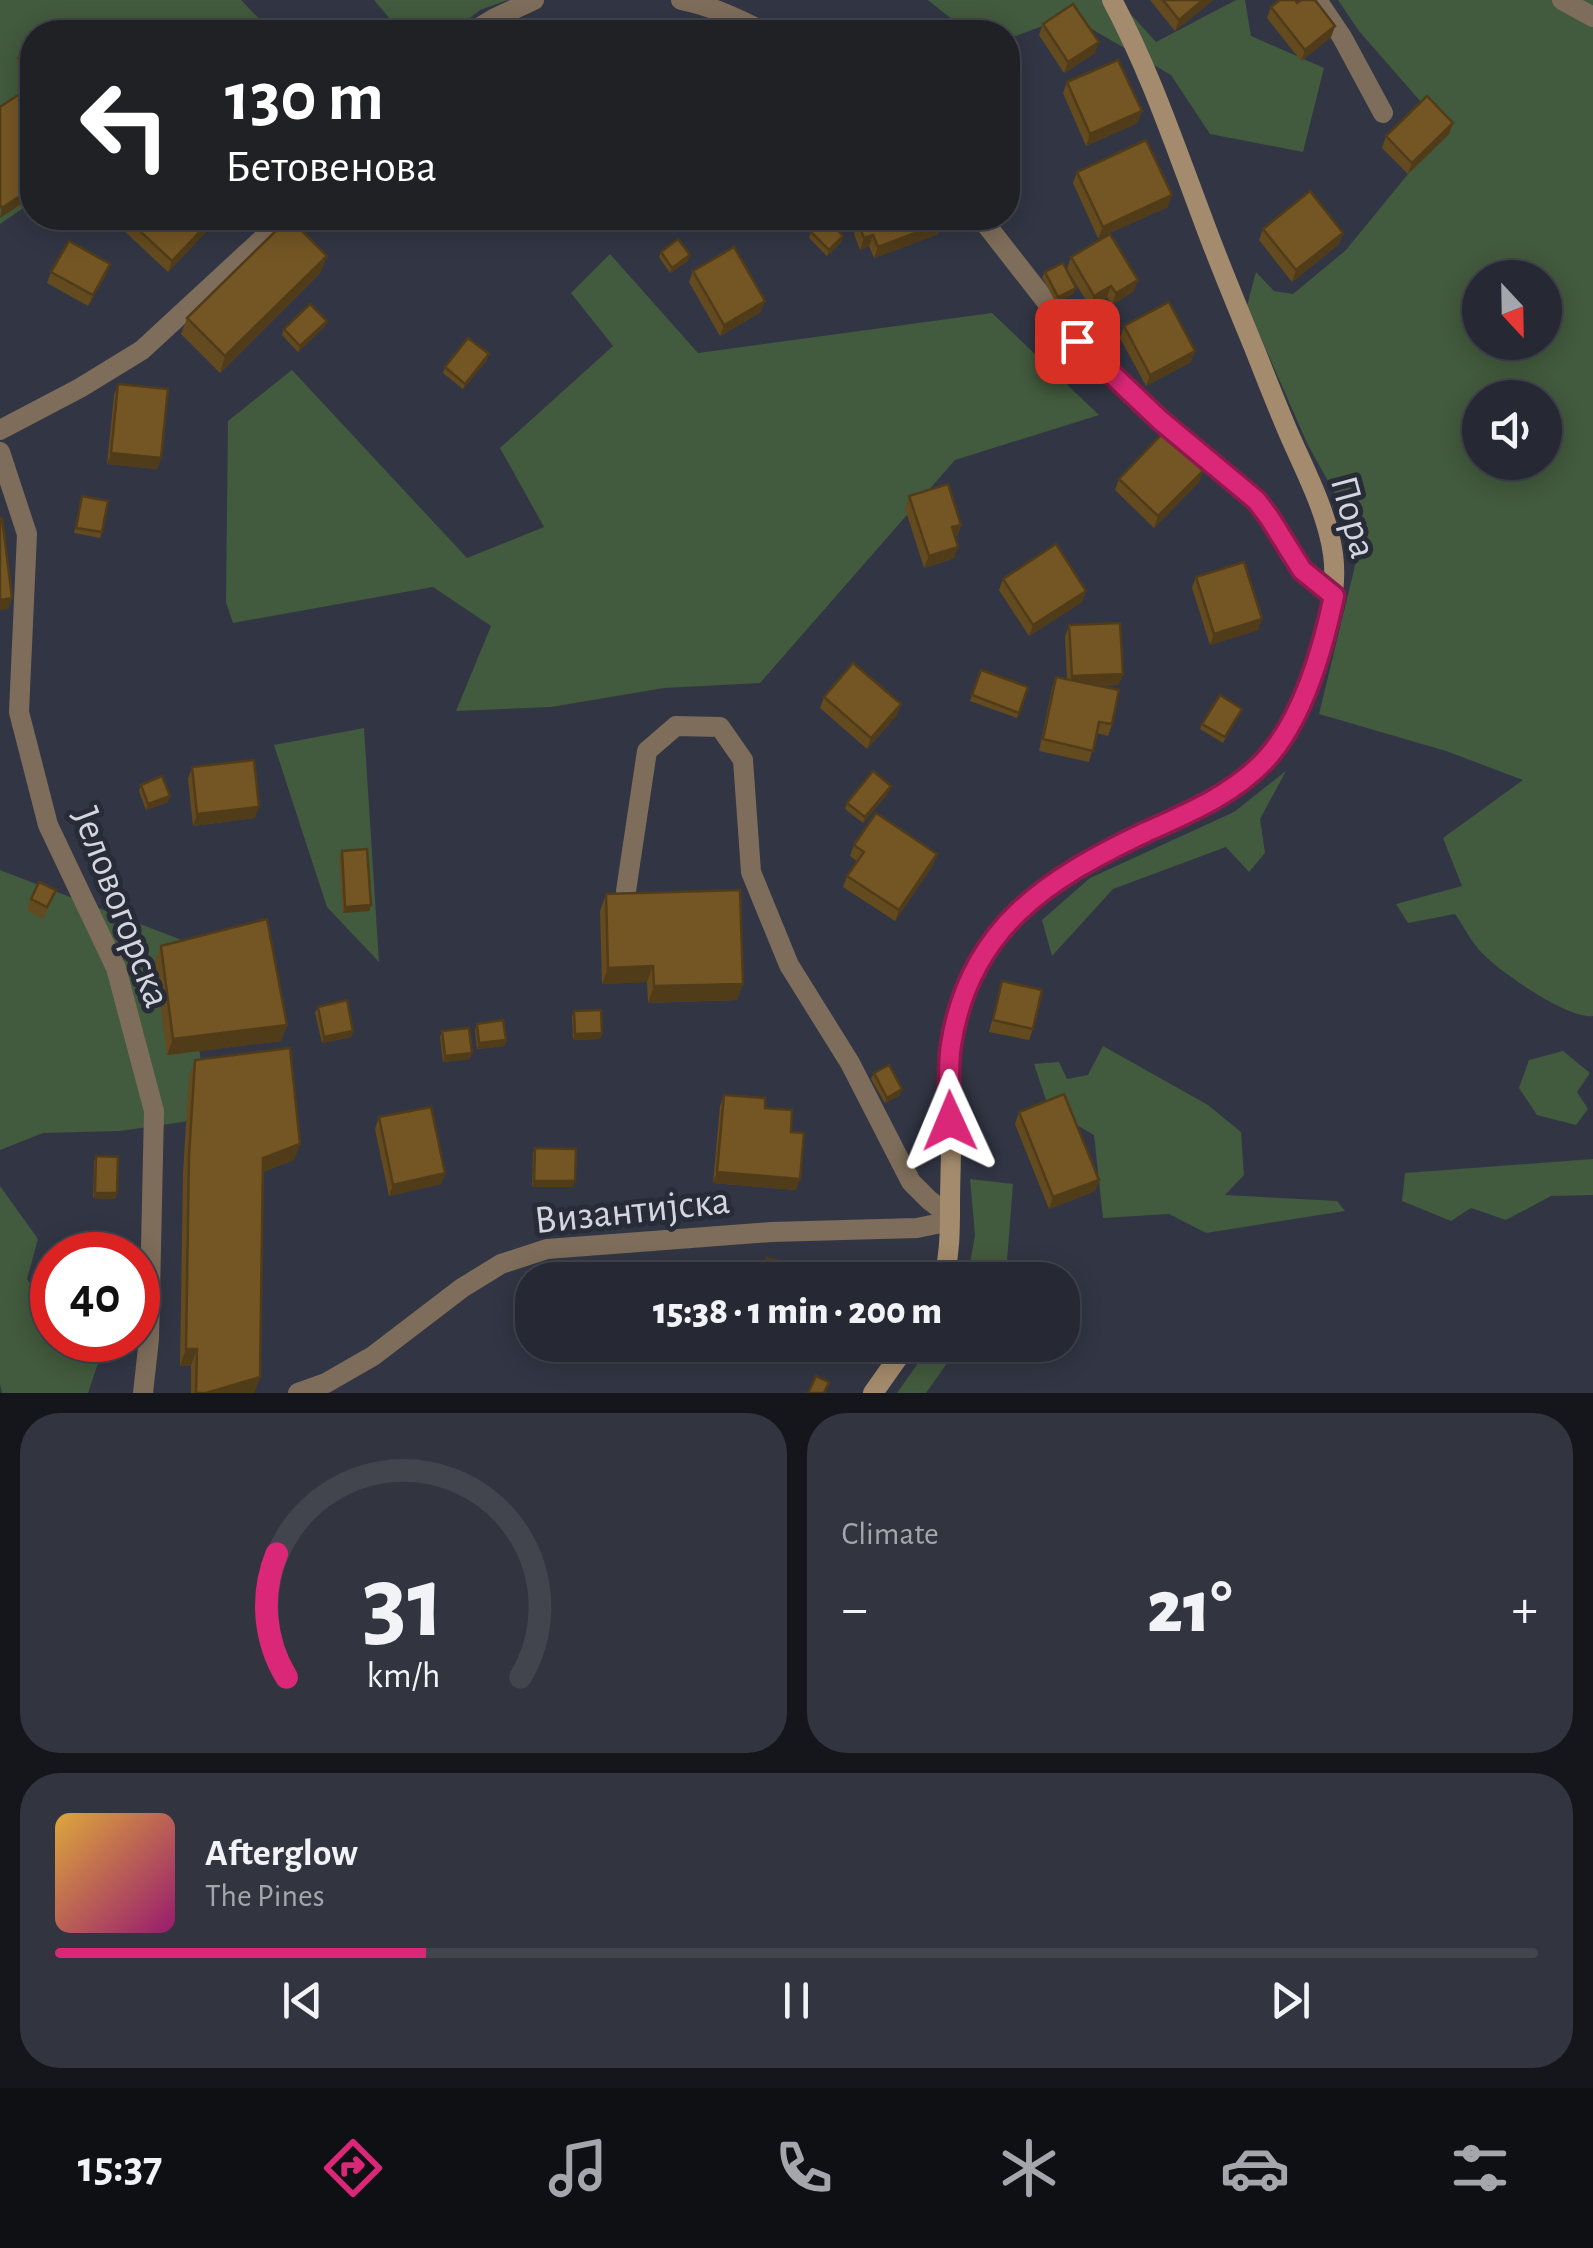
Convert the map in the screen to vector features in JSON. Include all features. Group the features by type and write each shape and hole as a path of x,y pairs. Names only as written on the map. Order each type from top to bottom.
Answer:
{"street":[{"path":"492,20 534,0"},
{"path":"682,0 737,20"},
{"name":"Пора","path":"948,1262 950,1050 964,993 988,950 1030,900 1056,880 1212,800 1268,757 1302,697 1334,596 1333,553 1318,499 1214,249 1149,78 1112,0"},
{"path":"1317,0 1383,113"},
{"path":"1562,0 1593,18"},
{"path":"0,430 142,350 272,230"},
{"path":"990,230 1077,341 1160,420 1256,500 1302,570 1334,596"},
{"name":"Јеловогорска","path":"0,452 27,534 19,712 48,825 116,968 154,1111 149,1339 144,1393"},
{"path":"626,891 647,751 676,726 720,726 743,760 751,872 789,964 850,1063 912,1182 950,1216"},
{"name":"Византијска","path":"298,1393 326,1383 373,1356 462,1288 501,1264 548,1249 771,1232 917,1228 941,1223 950,1216"},
{"path":"874,1393 895,1362"}],"green space":[{"path":"0,0 241,0 260,20 20,20 20,210 0,224"},
{"path":"374,0 508,0 480,10 468,20 391,20"},
{"path":"928,0 1118,0 1156,42 1236,0 1245,0 1251,36 1324,68 1303,152 1210,134 1171,75 1069,16 1020,34 1020,20 955,20"},
{"path":"1338,0 1593,0 1593,1016 1552,1003 1505,972 1479,950 1455,914 1408,923 1396,904 1462,886 1443,838 1523,780 1446,751 1319,714 1361,541 1307,443 1247,306 1256,272 1274,291 1293,294 1346,250 1408,174 1449,134 1359,31"},
{"path":"610,254 698,353 992,313 1099,415 955,460 760,683 664,688 551,707 456,711 491,626 433,587 233,623 226,602 228,421 292,370 467,558 544,527 500,448 613,346 571,293"},
{"path":"364,728 379,962 327,907 274,745"},
{"path":"1286,771 1260,819 1265,853 1249,872 1226,847 1113,889 1052,956 1042,920 1090,878 1234,812"},
{"path":"0,870 205,949 194,1017 210,1118 120,1131 43,1133 0,1150"},
{"path":"1103,1046 1208,1105 1241,1132 1244,1175 1225,1195 1337,1201 1345,1211 1206,1233 1169,1214 1103,1218 1094,1135 1049,1109 1034,1064 1059,1062 1067,1079 1088,1075"},
{"path":"1563,1051 1590,1073 1577,1092 1588,1109 1576,1125 1537,1115 1519,1088 1529,1060"},
{"path":"1593,1159 1593,1195 1551,1196 1506,1220 1471,1208 1451,1221 1402,1201 1405,1173"},
{"path":"970,1179 1013,1184 1007,1262 970,1262 975,1235"},
{"path":"0,1186 33,1232 27,1279 30,1362 99,1362 88,1393 2,1393"},
{"path":"919,1362 948,1362 926,1393 897,1393"}],"building":[{"path":"1163,0 1203,0 1179,20"},
{"path":"1280,0 1315,0 1335,26 1305,50 1271,7"},
{"path":"1073,4 1099,42 1068,62 1043,24"},
{"path":"1118,60 1142,111 1090,134 1067,82"},
{"path":"20,94 20,196 2,208 0,205 0,107"},
{"path":"1427,96 1453,123 1412,163 1386,136"},
{"path":"1146,140 1172,195 1103,227 1077,172"},
{"path":"1310,191 1343,233 1296,270 1263,229"},
{"path":"139,230 201,230 172,261"},
{"path":"277,230 301,230 327,256 225,356 187,318"},
{"path":"837,230 843,236 829,250 811,232"},
{"path":"861,230 923,230 878,247 873,235 864,238"},
{"path":"1110,234 1138,280 1116,293 1111,286 1094,296 1071,257"},
{"path":"678,239 690,255 672,268 661,252"},
{"path":"69,241 110,264 93,295 51,272"},
{"path":"734,247 765,301 724,325 693,271"},
{"path":"1063,263 1076,288 1058,297 1045,272"},
{"path":"1169,302 1195,351 1150,375 1124,326"},
{"path":"310,304 327,321 300,346 284,329"},
{"path":"468,338 489,354 465,384 445,367"},
{"path":"118,384 168,389 161,458 111,453"},
{"path":"1164,432 1203,471 1158,516 1119,479"},
{"path":"948,484 961,525 952,527 958,547 929,556 909,496"},
{"path":"82,496 108,501 102,532 76,528"},
{"path":"0,518 12,598 0,600"},
{"path":"1056,544 1086,591 1033,625 1003,579"},
{"path":"1244,562 1262,619 1214,634 1196,577"},
{"path":"1120,623 1123,674 1072,676 1069,625"},
{"path":"853,663 901,704 871,738 824,697"},
{"path":"981,670 1028,687 1019,713 972,695"},
{"path":"1056,677 1119,690 1112,724 1099,722 1093,751 1043,739"},
{"path":"1220,695 1242,709 1225,737 1202,724"},
{"path":"254,760 259,807 197,814 192,767"},
{"path":"873,771 891,786 865,817 847,803"},
{"path":"162,776 170,796 148,804 141,785"},
{"path":"876,813 937,854 899,910 847,876 864,852 854,845"},
{"path":"367,849 371,905 345,907 342,851"},
{"path":"39,882 56,890 47,907 31,899"},
{"path":"740,890 743,984 654,986 653,966 608,968 606,894"},
{"path":"267,919 287,1025 173,1039 161,946"},
{"path":"1002,981 1042,990 1033,1029 993,1020"},
{"path":"347,1000 353,1031 324,1037 318,1007"},
{"path":"601,1010 602,1033 575,1034 574,1011"},
{"path":"503,1020 506,1040 479,1043 477,1024"},
{"path":"469,1028 472,1053 445,1056 442,1031"},
{"path":"290,1048 300,1144 263,1158 260,1377 196,1393 197,1349 186,1349 189,1156 195,1060"},
{"path":"889,1065 902,1089 887,1098 874,1073"},
{"path":"1064,1094 1099,1180 1053,1197 1019,1112"},
{"path":"724,1095 765,1098 765,1108 792,1110 791,1132 804,1133 800,1179 717,1172"},
{"path":"431,1107 445,1173 393,1185 379,1117"},
{"path":"535,1148 576,1149 575,1181 534,1181"},
{"path":"96,1156 118,1157 117,1193 95,1193"},
{"path":"816,1376 829,1382 824,1393 808,1393"}],"route":[{"path":"950,1121 950,1050 958,1012 971,977 1001,932 1030,900 1056,880 1212,800 1268,757 1302,697 1334,596 1302,570 1256,500 1160,420 1077,341"}]}
